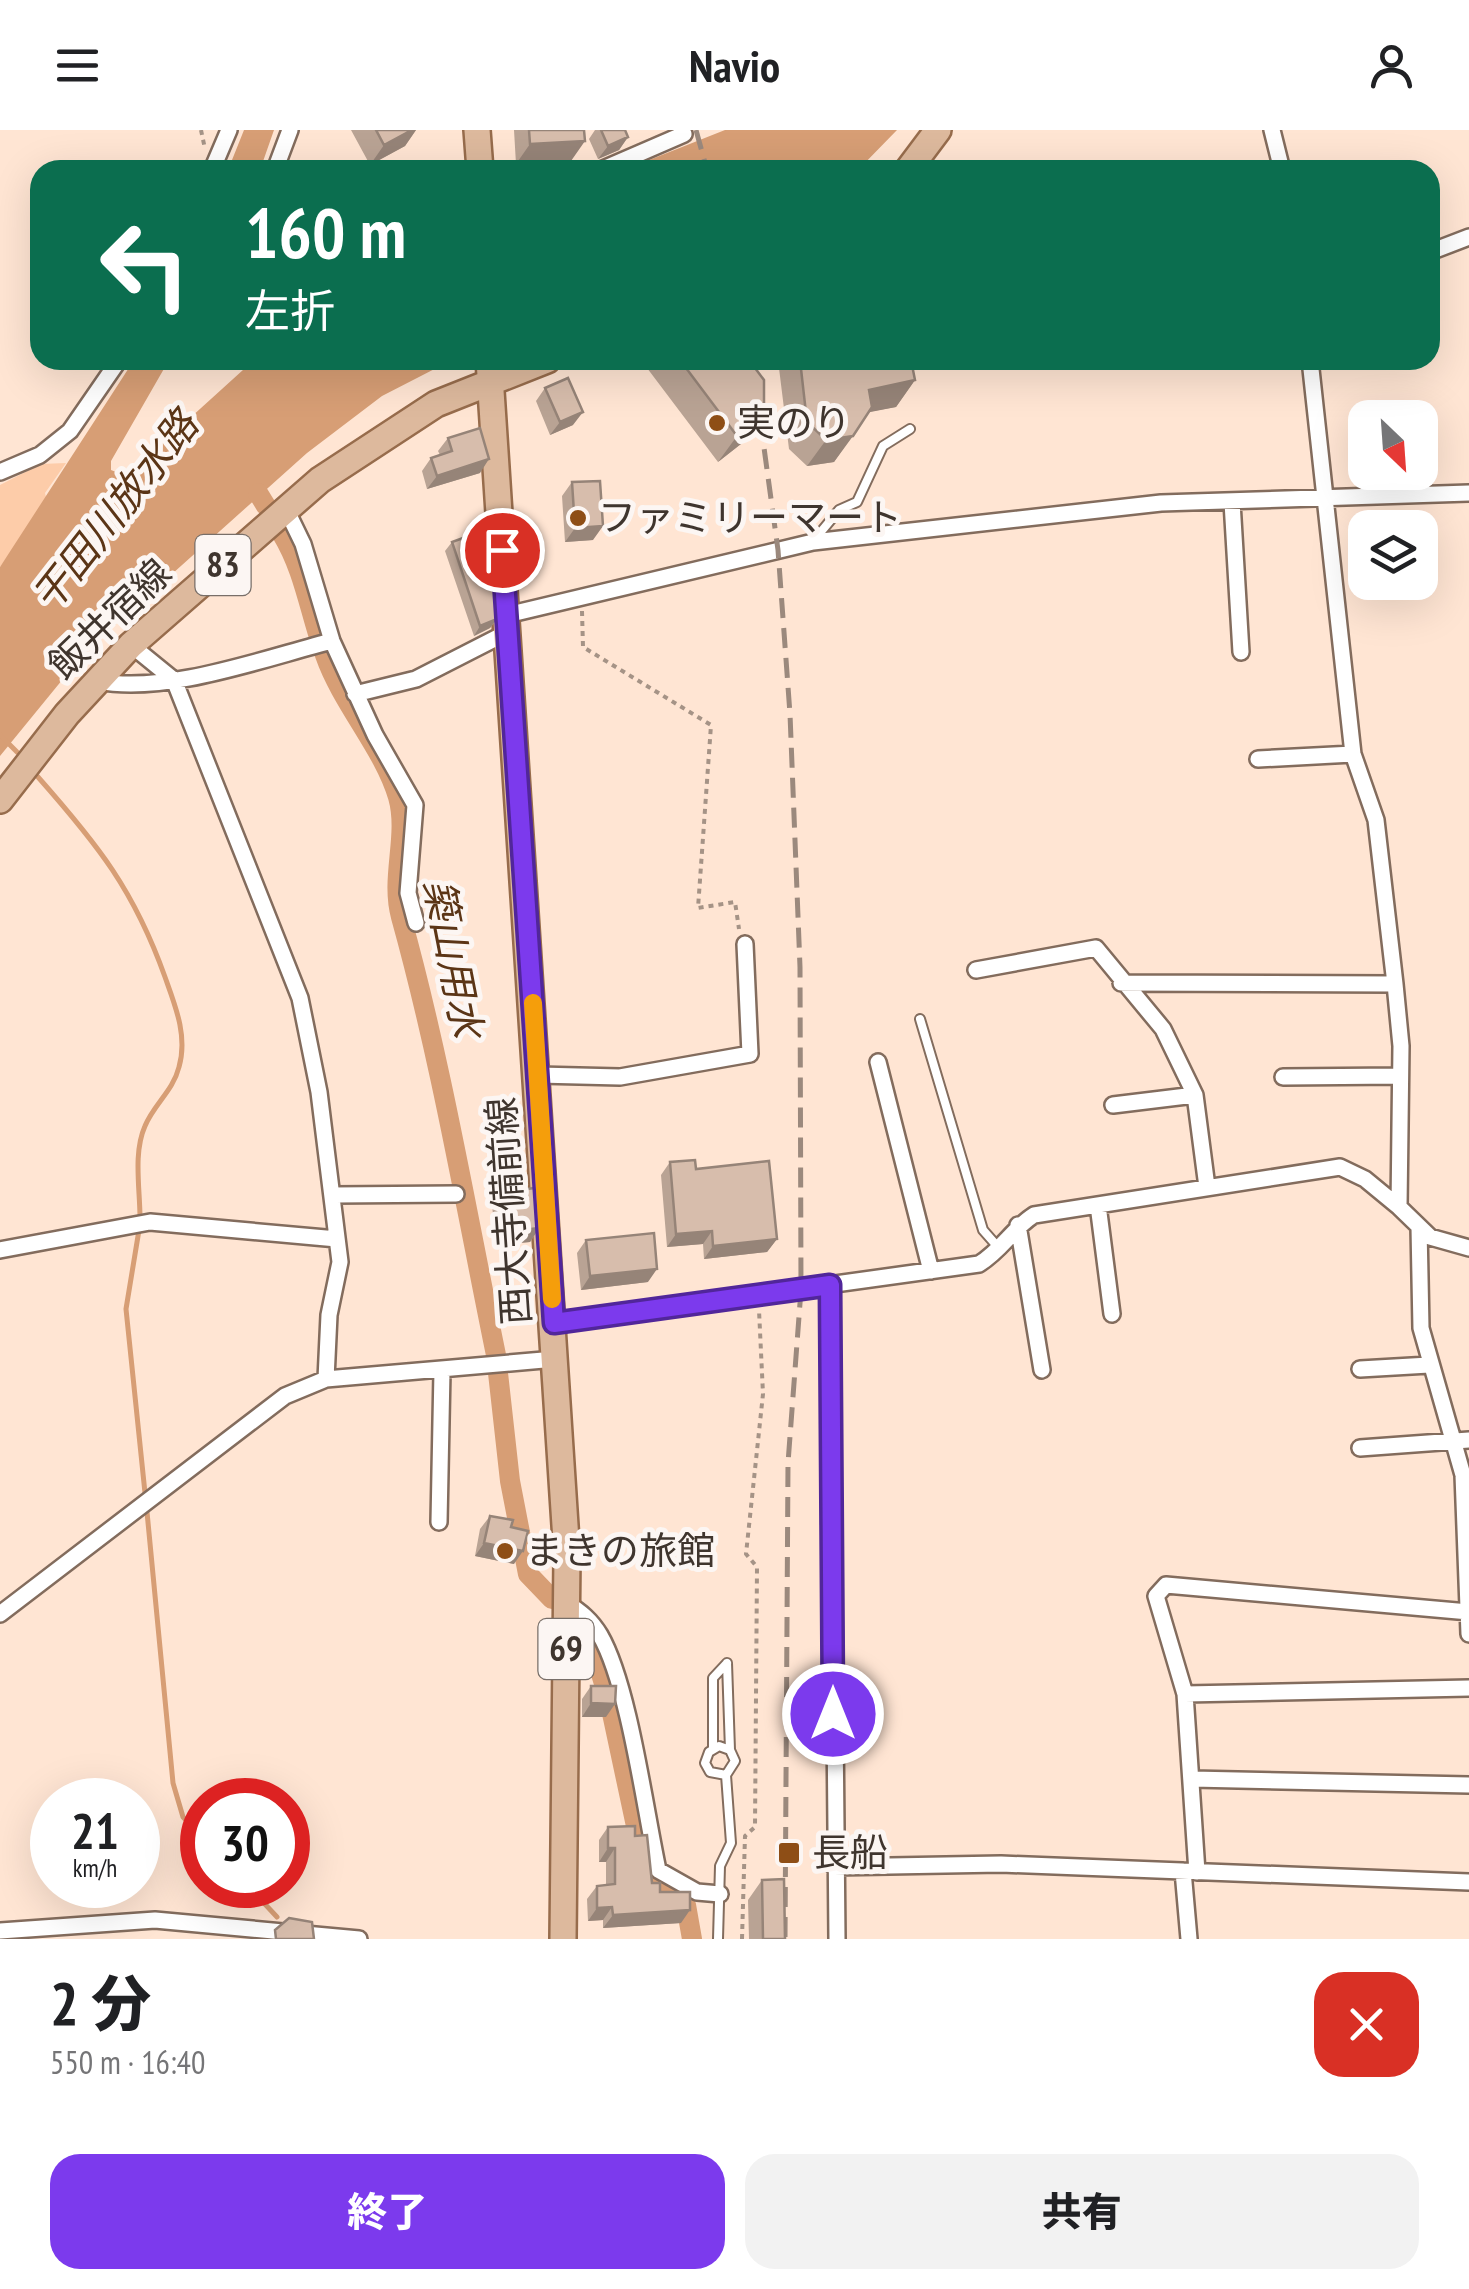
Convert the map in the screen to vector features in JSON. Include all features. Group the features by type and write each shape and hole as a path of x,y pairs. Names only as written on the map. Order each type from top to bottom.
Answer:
{"main road":[{"path":"477,130 479,160"},
{"path":"916,160 938,130"},
{"name":"飯井宿線","path":"0,800 131,645 286,509 320,480 489,371"},
{"name":"西大寺備前線","path":"489,371 556,1359 567,1603 562,1939"}],"street":[{"path":"216,160 228,130"},
{"path":"278,160 290,130"},
{"path":"1272,130 1280,160"},
{"path":"625,160 684,134"},
{"path":"1440,248 1469,237"},
{"path":"0,472 40,455 70,431 111,370"},
{"path":"1311,370 1353,754 1376,820 1395,984 1400,1208"},
{"path":"355,694 416,679 508,623 582,596 813,542 1161,503 1469,493"},
{"path":"1232,502 1242,652"},
{"path":"286,509 303,544 324,643 415,805 408,893 416,923"},
{"path":"98,680 119,685 174,680 324,643"},
{"path":"131,645 174,680 300,998 334,1195 340,1262 324,1358 326,1379"},
{"path":"1258,759 1353,754"},
{"path":"538,1074 620,1077 750,1054 745,944"},
{"path":"976,970 1096,948 1162,1029 1195,1095 1206,1187"},
{"path":"1122,983 1395,984"},
{"path":"878,1062 931,1271"},
{"path":"1284,1077 1400,1076"},
{"path":"1113,1105 1195,1095"},
{"path":"554,1323 978,1264 1001,1250 1018,1225 1034,1215 1340,1167 1365,1179 1430,1238 1469,1248"},
{"path":"334,1195 456,1194"},
{"path":"1098,1204 1112,1314"},
{"path":"0,1250 150,1222 337,1239"},
{"path":"1018,1225 1042,1370"},
{"path":"1419,1227 1417,1286 1430,1365 1461,1440 1469,1634"},
{"path":"830,1285 837,1939"},
{"path":"0,1614 284,1396 326,1379 556,1359"},
{"path":"1360,1369 1430,1365"},
{"path":"439,1522 442,1371"},
{"path":"1360,1448 1443,1445 1461,1440"},
{"path":"1189,1939 1192,1779 1185,1694 1156,1596 1166,1585 1468,1612"},
{"path":"567,1603 587,1616 602,1638 626,1715 658,1870 696,1892 720,1894"},
{"path":"1185,1694 1469,1688"},
{"path":"1192,1779 1469,1785"},
{"path":"834,1867 1001,1864 1469,1882"},
{"path":"0,1931 155,1920 359,1939"}],"lane":[{"path":"813,542 840,510 856,502 882,446 910,429"},
{"path":"920,1019 983,1230 1001,1250"},
{"path":"726,1663 734,1767 726,1775 715,1775 707,1768 706,1757 713,1748 713,1678 726,1663"},
{"path":"713,1748 730,1750"},
{"path":"718,1939 720,1866 731,1844 726,1775"}],"path":[{"path":"582,596 582,647 711,725 698,908 735,902 745,944"},
{"path":"742,1939 745,1836 756,1828 756,1567 746,1554 763,1394 758,1296"}],"shaded area":[{"path":"66,463 45,493 47,501 0,567 0,485 41,464"}],"water":[{"path":"244,130 274,130 264,160 232,160"},
{"path":"725,130 897,130 868,160 649,160"},
{"name":"干田川放水路","path":"128,370 163,370 111,461 111,470 126,476 243,370 433,370 382,396 307,453 85,652 0,756 0,567"}],"building":[{"path":"376,130 412,130 384,145"},
{"path":"529,130 584,130 585,141 530,144"},
{"path":"601,130 625,130 628,137 608,146"},
{"path":"688,370 756,370 764,380 764,414 737,436"},
{"path":"801,370 913,370 915,380 869,390 872,407 853,436 826,440 807,422"},
{"path":"568,378 583,412 560,422 545,388"},
{"path":"480,428 489,459 437,476 431,458 452,451 448,438"},
{"path":"600,481 603,526 575,528 572,482"},
{"path":"485,530 492,554 483,557 495,589 497,619 480,626 452,542"},
{"path":"695,1160 696,1169 769,1161 777,1239 713,1246 712,1231 676,1234 670,1162"},
{"path":"535,1188 539,1228 505,1232 501,1192"},
{"path":"654,1233 657,1269 590,1276 586,1240"},
{"path":"490,1516 513,1520 511,1527 528,1531 523,1551 484,1543"},
{"path":"591,1686 616,1686 615,1704 591,1703"},
{"path":"635,1826 635,1836 647,1835 652,1883 660,1883 660,1892 690,1892 690,1910 613,1915 612,1907 597,1908 597,1886 615,1884 615,1848 608,1848 608,1827"},
{"path":"784,1879 785,1939 763,1939 762,1880"},
{"path":"289,1918 312,1922 314,1939 276,1939 275,1930"}],"waterway":[{"name":"築山用水","path":"258,493 266,506"},
{"name":"築山用水","path":"282,534 296,563 332,673 383,761 398,797 402,827 398,902 441,1080 496,1355"},
{"path":"0,735 17,752"},
{"path":"38,777 96,847 127,893 153,946 179,1021 179,1067 141,1137 140,1218"},
{"path":"139,1230 126,1309 145,1493"},
{"name":"築山用水","path":"498,1373 510,1481 528,1574 552,1599"},
{"path":"147,1512 173,1783 180,1807"},
{"name":"築山用水","path":"577,1623 593,1647 610,1704 646,1873 686,1905 692,1939"},
{"path":"269,1908 277,1917"}],"railway":[{"path":"696,130 704,160"},
{"path":"753,370 778,550 790,714 800,967 801,1290 788,1463 785,1939"}],"slow traffic":[{"path":"533,1003 552,1299"}],"place":[{"name":"実のり","path":"717,423"},
{"name":"ファミリーマート","path":"578,518"},
{"name":"まきの旅館","path":"505,1551"},
{"name":"長船","path":"789,1853"}],"route":[{"path":"502,550 554,1323 830,1285 833,1714"}]}
